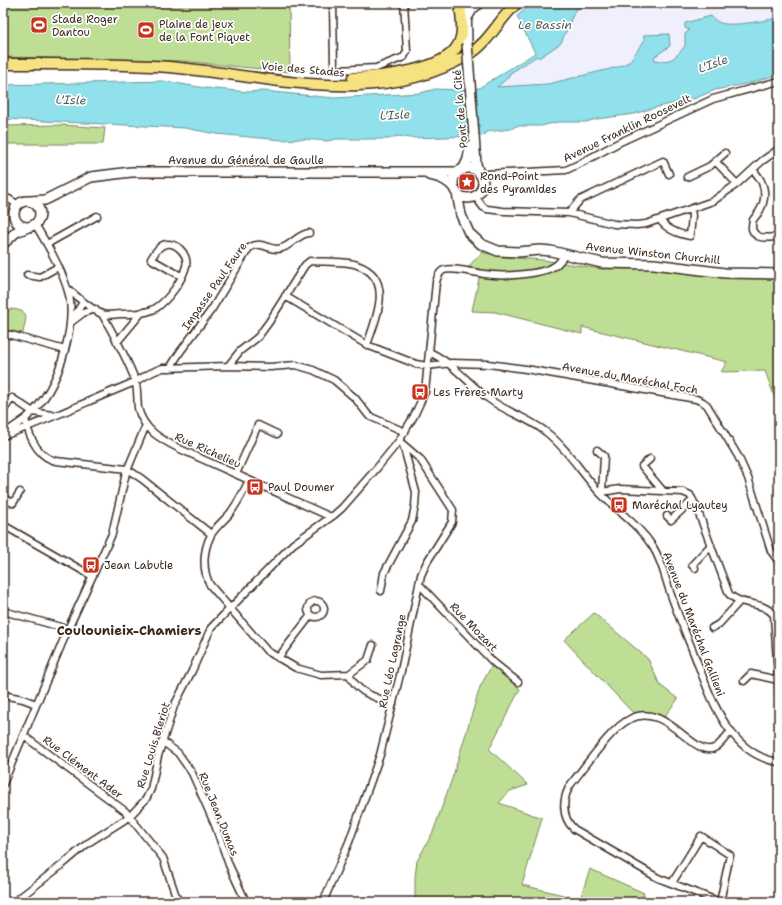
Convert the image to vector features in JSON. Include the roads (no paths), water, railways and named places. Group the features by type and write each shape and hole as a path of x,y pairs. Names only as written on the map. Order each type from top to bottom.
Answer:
{"main road":[{"name":"Voie des Stades","path":"3,64 138,65 251,76 300,83 346,85 388,82 419,76 445,67 473,52 488,38 507,12 517,3"},
{"path":"465,45 462,33 468,6"},
{"path":"465,45 468,6"},
{"name":"Voie des Stades","path":"251,76 340,79 375,77 398,73 432,65 449,56 458,47 462,33"},
{"name":"Pont de la Cité","path":"465,45 472,136 476,166 480,175"},
{"name":"Pont de la Cité","path":"461,171 470,156 472,136"},
{"path":"464,225 463,215 468,200 473,197 481,190 483,181 480,175 471,169 461,171 454,180 456,191 463,197 473,197"},
{"name":"Avenue du Général de Gaulle","path":"30,201 45,200 75,184 96,176 131,172 461,171"},
{"name":"Avenue du Général de Gaulle","path":"418,172 442,178 456,191"},
{"name":"Avenue du Général de Gaulle","path":"3,243 16,232 35,222 48,205 75,184"},
{"name":"Avenue Winston Churchill","path":"456,191 464,225 469,233 481,244 498,251 518,252 540,250 565,254 602,263 654,264 725,273 779,274"},
{"path":"24,201 30,201 37,205 40,212 35,222 20,224 15,218 15,211 18,205 24,201"},
{"name":"Avenue du Général de Gaulle","path":"3,243 14,223 15,218"}],"street":[{"path":"333,3 334,67 338,70 376,68 406,55 404,3"},
{"name":"Avenue Franklin Roosevelt","path":"480,175 566,170 618,143 707,101 727,94 779,81"},
{"path":"473,197 487,209 569,213 614,224 637,225 660,220 713,201 737,184 762,161 779,149"},
{"path":"687,177 710,166 725,153"},
{"path":"569,213 580,200 663,161 669,174"},
{"path":"716,162 737,184"},
{"path":"753,170 762,183 765,192 764,200 759,212 752,221 752,228 755,235 761,238 779,237"},
{"path":"3,198 9,199 18,205"},
{"path":"660,220 666,226 675,231 690,236 692,216 691,209"},
{"path":"47,244 97,216"},
{"path":"3,435 33,412 52,387 60,369 70,323 68,289 35,222"},
{"name":"Impasse Paul Faure","path":"170,368 212,309 254,244 260,244 276,249 283,248 304,234 309,234"},
{"path":"68,289 83,302 102,314 128,314 155,308 173,292 181,276 186,265 185,257 182,251 175,246 165,244 158,248 151,259 181,276"},
{"name":"Rue Louis Bleriot","path":"14,902 88,843 129,817 146,799 151,789 162,741 174,706 192,671 211,628 293,544 331,517 347,502 401,443 425,392 436,282 442,271 453,269 486,275 515,275 546,270 554,267 565,254"},
{"path":"228,366 240,351 258,336 269,322 305,265 310,262 356,264 368,270 376,279 380,289 380,300 367,345"},
{"path":"27,275 40,277 58,267"},
{"path":"285,296 367,345 416,364 427,366 447,364"},
{"path":"70,323 83,302"},
{"path":"70,323 83,313 95,310"},
{"path":"117,342 142,312"},
{"path":"3,784 68,629 112,534 127,469 146,425 138,408 136,382 102,314"},
{"path":"3,334 65,350"},
{"name":"Avenue du Maréchal Gallieni","path":"429,352 447,364 488,398 546,432 558,443 601,493 644,535 659,557 671,595 704,679 718,710 731,732 744,747 756,755 768,760 779,762"},
{"name":"Avenue du Maréchal Foch","path":"447,364 488,364 526,369 703,402 707,405 734,450 744,471 771,551 779,562"},
{"path":"3,435 27,428 136,382 156,370 170,368 228,366 270,367 296,365 313,370 334,380 355,398 369,416 405,432"},
{"path":"3,411 12,398 33,412 53,416"},
{"path":"25,419 33,443 39,452 46,458 127,469 142,479 211,534"},
{"name":"Rue Richelieu","path":"146,425 161,440 331,517"},
{"path":"236,474 258,425 278,434"},
{"path":"381,591 384,573 412,521 415,506 416,492 401,443"},
{"name":"Rue Léo Lagrange","path":"323,902 350,842 380,755 401,671 419,584 427,562 452,522 453,510 420,459 401,443"},
{"path":"597,450 604,456 601,493 620,489 684,492 690,495 711,545 729,594 734,599 769,609 774,615 779,694"},
{"path":"650,459 642,466 662,491"},
{"path":"249,480 237,503 211,534 204,560 206,578 210,585 267,650 296,668 321,675 349,674 368,660 373,645"},
{"path":"3,498 12,503 20,492"},
{"path":"667,516 671,520 693,500"},
{"path":"3,526 92,576"},
{"path":"695,568 692,565 711,545"},
{"name":"Rue Mozart","path":"419,584 493,662 518,682"},
{"path":"712,628 718,624 740,600"},
{"path":"3,612 68,629"},
{"path":"278,658 311,616"},
{"path":"349,674 353,683 360,690 393,704"},
{"path":"744,681 751,674 778,680"},
{"path":"3,695 24,699 36,704"},
{"path":"672,883 701,836 730,855 720,902 658,878 574,829 567,821 564,806 566,792 618,727 629,719 638,715 649,715 660,718 701,748 710,750 716,747 731,732"},
{"name":"Rue Clément Ader","path":"24,736 125,811 163,858 178,902"},
{"name":"Rue Jean Dumas","path":"162,741 178,753 192,773 215,825 229,865 246,902"}],"water":[{"path":"532,3 589,3 575,10 561,43 539,58 537,56 509,74 510,76 497,87 548,84 618,67 629,62 644,41 644,35 669,34 670,46 654,57 655,60 660,61 669,60 678,54 685,46 685,34 689,30 685,28 685,23 711,16 723,24 748,23 779,18 779,74 750,83 715,90 696,98 634,114 586,122 558,122 541,126 516,126 511,129 486,132 485,135 481,136 410,138 397,136 389,139 336,139 328,141 301,139 282,140 216,134 185,128 3,119 3,85 164,81 205,88 249,92 263,91 334,98 420,93 435,89 462,90 479,88 535,53 517,16"}],"place":[{"name":"Stade Roger Dantou","path":"39,25"},
{"name":"Plaine de jeux de la Font Piquet","path":"146,30"},
{"name":"Rond-Point des Pyramides","path":"467,182"},
{"name":"Les Frères Marty","path":"420,392"},
{"name":"Paul Doumer","path":"255,487"},
{"name":"Maréchal Lyautey","path":"619,505"},
{"name":"Jean Labutie","path":"91,565"}],"district":[{"name":"Coulounieix-Chamiers","path":"129,630"}],"water label":[{"name":"Le Bassin","path":"545,25"},
{"name":"L'Isle","path":"713,64"},
{"name":"L'Isle","path":"71,100"},
{"name":"L'Isle","path":"395,115"}]}
